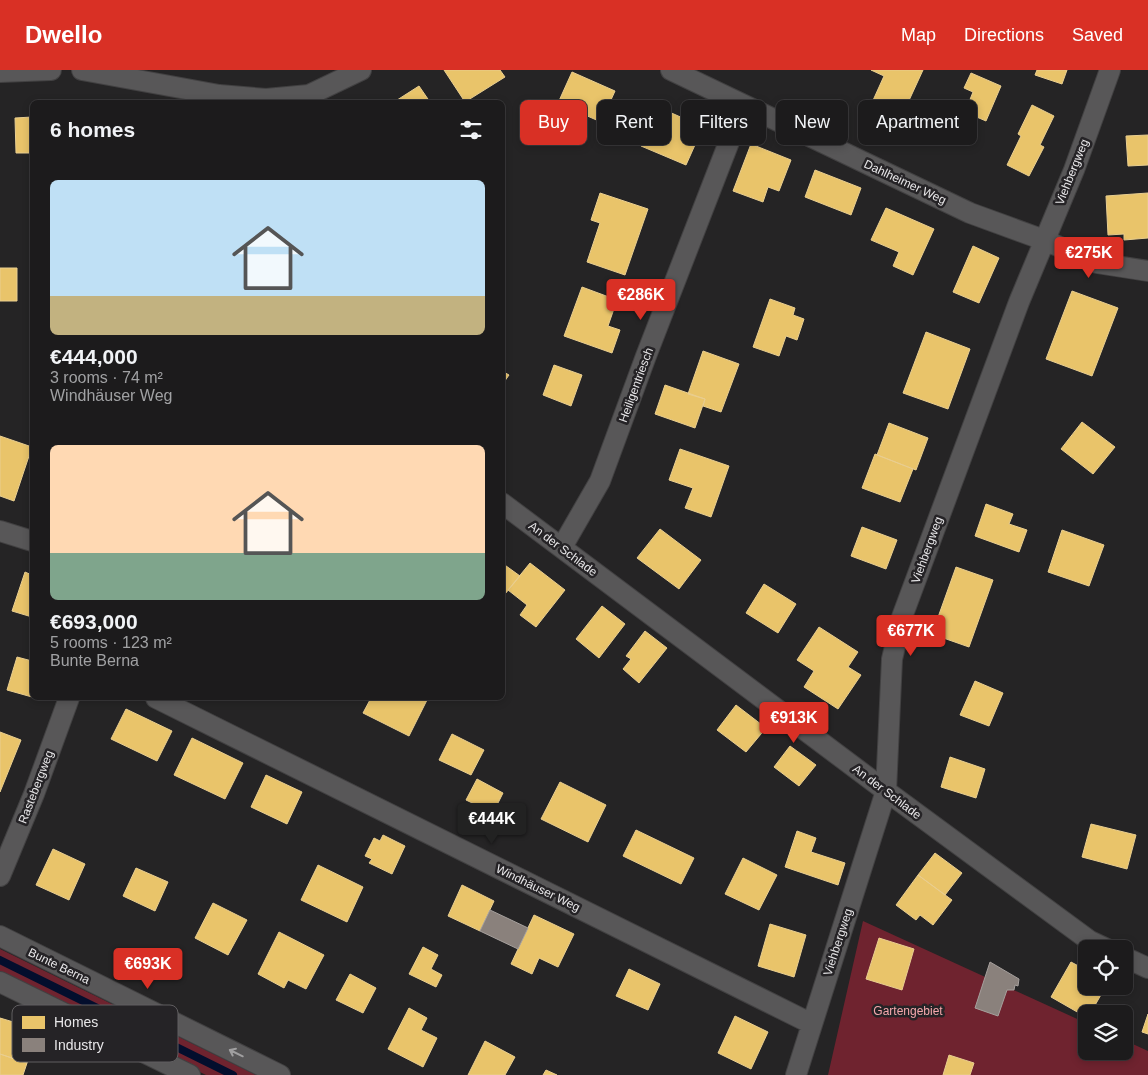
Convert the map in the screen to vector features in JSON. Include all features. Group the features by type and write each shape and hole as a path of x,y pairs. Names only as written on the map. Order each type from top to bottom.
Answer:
{"street":[{"path":"0,72 51,70"},
{"path":"82,70 218,98 266,99 310,95 361,70"},
{"name":"Dahlheimer Weg","path":"671,70 731,100"},
{"name":"Viehbergweg","path":"796,1075 886,791 892,659 902,617 1019,302 1080,152 1110,70"},
{"name":"Dahlheimer Weg","path":"766,117 970,213 1044,240 1098,263 1148,271"},
{"name":"Heiligentriesch","path":"562,548 600,481 728,145"},
{"name":"An der Schlade","path":"505,505 886,791 1089,940"},
{"path":"0,531 30,540"},
{"name":"Rastebergweg","path":"0,876 34,794 68,700"},
{"name":"Windhäuser Weg","path":"160,700 812,1024"},
{"name":"Bunte Berna","path":"0,936 139,1005"},
{"path":"1133,961 1148,968"},
{"path":"0,982 47,1005"},
{"name":"Bunte Berna","path":"178,1024 280,1075"},
{"path":"163,1062 190,1075"}],"green space":[{"name":"Gartengebiet","path":"863,921 1078,1019 1078,1060 1133,1060 1133,1044 1148,1051 1148,1075 828,1075"},
{"path":"0,949 114,1005 66,1005 0,972"},
{"path":"178,1037 256,1075 206,1075 178,1061"}],"building: Homes":[{"path":"444,70 500,70 505,77 468,100 464,100"},
{"path":"871,70 923,70 909,100 873,100 884,76"},
{"path":"1037,70 1067,70 1062,84 1035,75"},
{"path":"572,72 615,91 611,100 597,100 597,120 587,116 587,100 559,100"},
{"path":"971,73 1001,86 986,121 977,117 977,100 970,100 973,92 964,88"},
{"path":"419,86 429,100 397,100"},
{"path":"1032,105 1054,116 1040,145 1044,147 1029,176 1007,165 1021,136 1018,134"},
{"path":"671,113 681,117 681,145 695,145 686,165 641,146 671,145"},
{"path":"30,117 30,153 16,153 15,118"},
{"path":"1148,135 1148,165 1128,166 1126,136"},
{"path":"751,145 791,160 779,191 768,187 763,202 733,191"},
{"path":"815,170 861,188 851,215 805,197"},
{"path":"600,193 648,209 625,275 587,262 600,223 591,220"},
{"path":"1148,193 1148,238 1124,240 1124,234 1108,235 1106,196"},
{"path":"886,208 934,229 913,275 893,266 899,252 871,240"},
{"path":"973,246 999,258 979,303 953,292"},
{"path":"0,268 17,268 17,301 0,301"},
{"path":"582,287 617,300 608,326 620,330 612,353 564,336"},
{"path":"1072,291 1118,308 1092,376 1046,359"},
{"path":"770,299 795,308 793,315 804,319 797,340 786,336 779,356 753,347"},
{"path":"926,332 970,349 948,409 903,393"},
{"path":"703,351 739,364 721,412 703,406 705,399 688,394"},
{"path":"554,365 582,375 571,406 543,395"},
{"path":"505,373 509,375 505,381"},
{"path":"665,385 705,399 695,428 655,414"},
{"path":"1082,422 1115,447 1093,474 1061,449"},
{"path":"889,423 928,438 916,470 877,455"},
{"path":"0,436 30,446 30,453 14,501 0,496"},
{"path":"680,449 729,466 711,517 685,508 693,488 669,480"},
{"path":"875,454 913,469 900,502 862,488"},
{"path":"986,504 1013,514 1009,524 1027,530 1019,552 975,536"},
{"path":"862,527 897,540 886,569 851,556"},
{"path":"660,529 701,560 679,589 637,558"},
{"path":"1062,530 1104,545 1089,586 1048,572"},
{"path":"530,563 565,590 536,627 520,615 527,605 508,590"},
{"path":"505,565 520,576 505,594"},
{"path":"956,567 993,580 969,647 932,634"},
{"path":"25,572 30,574 30,616 12,611"},
{"path":"764,584 796,604 778,633 746,613"},
{"path":"602,606 625,624 599,658 576,639"},
{"path":"819,627 858,652 848,667 861,675 838,709 804,687 814,671 797,660"},
{"path":"645,631 667,648 639,683 623,669 631,659 626,656"},
{"path":"17,657 30,660 30,696 7,690"},
{"path":"975,681 1003,693 989,726 960,715"},
{"path":"370,700 427,700 409,736 363,713"},
{"path":"736,705 766,728 746,752 717,730"},
{"path":"126,709 172,731 157,761 111,739"},
{"path":"0,732 21,740 0,792"},
{"path":"452,734 484,750 471,775 439,760"},
{"path":"192,738 243,763 225,799 174,775"},
{"path":"790,746 816,765 799,786 774,767"},
{"path":"950,757 985,769 976,798 941,787"},
{"path":"266,775 302,792 287,824 251,807"},
{"path":"477,779 503,793 493,813 466,800"},
{"path":"560,782 606,805 588,842 541,819"},
{"path":"1091,824 1136,835 1127,869 1082,857"},
{"path":"636,830 694,858 681,884 623,856"},
{"path":"797,831 816,838 811,852 845,863 838,885 785,867"},
{"path":"383,835 405,846 392,874 369,863 372,859 365,856 374,838 380,841"},
{"path":"53,849 85,864 69,900 36,885"},
{"path":"935,853 962,873 945,895 918,875"},
{"path":"743,858 777,875 759,910 725,894"},
{"path":"318,865 363,887 347,922 301,900"},
{"path":"136,868 168,882 155,911 123,896"},
{"path":"918,875 952,900 933,925 920,915 916,920 896,905"},
{"path":"462,885 494,901 480,931 448,916"},
{"path":"213,903 247,920 228,955 195,938"},
{"path":"534,915 574,934 558,967 539,958 532,974 511,964"},
{"path":"770,924 806,935 794,977 758,966"},
{"path":"279,932 324,955 306,989 288,980 284,988 258,974"},
{"path":"879,938 914,949 902,990 866,979"},
{"path":"423,947 438,955 431,969 442,975 436,987 409,974"},
{"path":"1071,962 1078,966 1078,995 1101,995 1095,1005 1078,1005 1078,1012 1051,997"},
{"path":"629,969 660,984 648,1010 616,996"},
{"path":"350,974 376,988 363,1013 336,1000"},
{"path":"409,1008 427,1018 421,1030 437,1038 423,1067 388,1049"},
{"path":"1148,1014 1148,1034 1142,1032"},
{"path":"735,1016 768,1032 751,1069 718,1053"},
{"path":"0,1018 12,1022 12,1058 0,1054"},
{"path":"485,1041 515,1057 505,1075 468,1075"},
{"path":"0,1054 12,1058 12,1062 27,1063 23,1075 0,1075"},
{"path":"949,1055 974,1063 970,1075 943,1075"},
{"path":"546,1070 557,1075 543,1075"}],"building: Industry":[{"path":"490,910 528,928 518,949 480,931"},
{"path":"990,962 1019,979 1018,986 1015,985 1014,990 1007,990 998,1016 975,1008"}],"waterway":[{"path":"0,960 91,1005"},
{"path":"178,1048 233,1075"}]}
